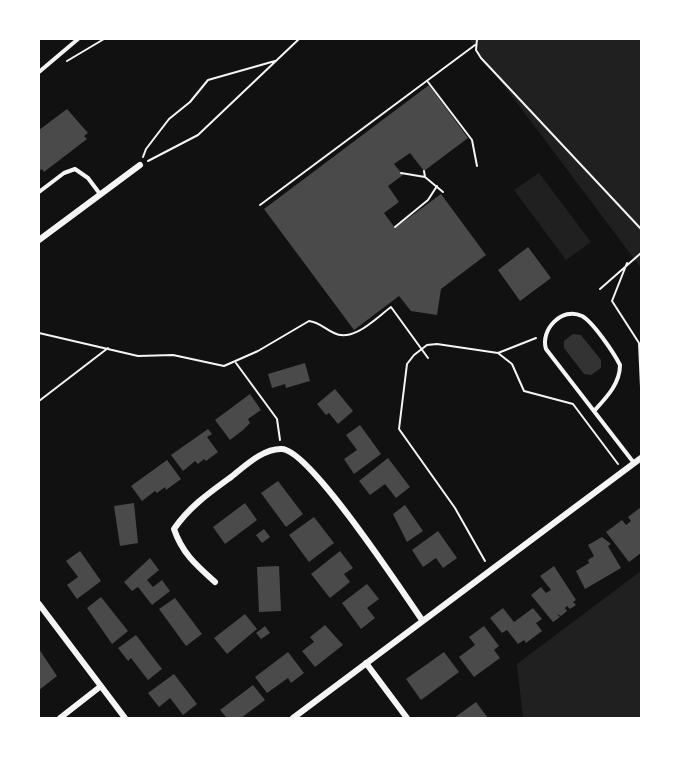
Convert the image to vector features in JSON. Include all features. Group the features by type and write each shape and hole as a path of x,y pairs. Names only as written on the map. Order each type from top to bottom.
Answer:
{"street":[{"path":"39,240 140,165"},
{"path":"215,582 190,561 179,546 174,529 184,514 260,455 281,448 296,453 318,475 422,620"},
{"path":"293,718 641,458"},
{"path":"39,604 125,718"},
{"path":"366,663 407,718"},
{"path":"60,718 101,686"}],"lane":[{"path":"39,72 78,39"},
{"path":"39,192 64,173 75,169 88,177 100,195"},
{"path":"594,411 613,389 620,373 616,357 586,319 579,314 559,318 544,335 546,349 634,463"}],"path":[{"path":"67,61 104,39"},
{"path":"140,165 198,135 299,39"},
{"path":"477,39 476,45 481,58 641,228"},
{"path":"260,206 476,45"},
{"path":"140,165 146,149 169,119 190,102 207,80 276,61"},
{"path":"428,81 472,140 477,166"},
{"path":"424,171 425,177"},
{"path":"401,173 425,177 443,192"},
{"path":"394,227 428,200 437,186"},
{"path":"600,290 627,263 641,253"},
{"path":"627,263 612,301 639,343 641,387"},
{"path":"39,333 145,356 188,357 224,366 279,340 309,321 318,323 336,335 347,335 357,332 391,307 428,358"},
{"path":"490,569 455,508 399,429 407,364 421,348 437,344 498,353 544,335"},
{"path":"39,402 108,348"},
{"path":"498,353 512,364 524,391 573,404 624,471"},
{"path":"235,362 278,419 281,448"}],"shaded area":[{"path":"469,39 641,39 641,268"},
{"path":"539,173 591,242 566,260 514,190"},
{"path":"573,334 581,335 601,360 601,368 591,375 584,374 564,348 564,341"},
{"path":"641,571 641,718 523,718 517,664"}],"building":[{"path":"429,85 468,138 424,171 410,153 394,164 403,175 388,186 399,202 384,213 395,228 441,194 486,255 441,289 437,315 411,311 399,296 354,330 264,209"},
{"path":"67,109 88,133 84,136 87,139 44,172 42,169 39,171 39,130"},
{"path":"528,247 551,278 520,301 498,270"},
{"path":"305,363 310,381 286,388 285,384 272,388 268,374"},
{"path":"335,389 353,411 338,424 317,404"},
{"path":"250,394 261,410 248,419 250,423 230,440 215,420"},
{"path":"360,425 381,454 354,474 344,459 357,450 346,435"},
{"path":"208,429 212,434 207,437 218,452 206,461 204,459 198,464 195,461 183,471 171,455"},
{"path":"388,458 410,487 396,498 385,484 370,495 359,481"},
{"path":"167,460 181,479 166,490 165,487 157,493 155,491 142,501 131,486"},
{"path":"278,481 303,514 286,527 261,493"},
{"path":"134,503 138,543 120,546 114,506"},
{"path":"245,503 257,520 225,544 213,527"},
{"path":"405,505 423,531 407,542 393,514"},
{"path":"641,507 641,553 629,562 606,532 622,520 626,525 631,521 628,517"},
{"path":"314,517 334,543 309,562 289,535"},
{"path":"264,529 270,537 262,543 256,535"},
{"path":"438,531 457,558 443,568 436,558 423,567 412,550"},
{"path":"602,537 611,544 608,546 621,568 585,589 576,571 589,563 588,560 594,556 588,545"},
{"path":"80,551 101,581 77,599 67,585 78,577 66,561"},
{"path":"340,551 353,568 344,574 350,582 330,598 311,574"},
{"path":"150,558 159,570 147,580 153,587 162,580 170,591 152,605 138,587 132,591 124,582"},
{"path":"279,566 281,611 259,612 257,567"},
{"path":"554,566 576,600 573,602 576,605 570,609 567,606 565,608 567,611 561,616 557,614 560,617 553,622 531,595 541,587 546,593 551,590 540,576"},
{"path":"367,584 379,599 367,608 375,618 361,629 342,603"},
{"path":"101,597 128,631 112,644 87,608"},
{"path":"175,598 202,634 186,646 159,609"},
{"path":"503,608 514,622 533,608 542,619 536,623 542,631 526,643 524,640 518,644 507,630 502,633 490,618"},
{"path":"245,614 257,629 227,654 214,638"},
{"path":"325,625 343,645 315,667 302,651 314,642 310,637"},
{"path":"265,626 270,633 261,639 256,633"},
{"path":"484,626 499,646 494,650 500,658 474,677 459,657 475,645 469,637"},
{"path":"136,635 162,669 148,680 131,658 128,661 118,648"},
{"path":"39,649 57,676 39,690"},
{"path":"288,652 304,673 291,683 288,678 267,693 255,677"},
{"path":"444,652 459,672 421,700 406,679"},
{"path":"174,674 197,704 183,715 170,698 159,707 148,693"},
{"path":"253,685 265,700 241,718 227,718 220,710"},
{"path":"476,702 488,718 454,718"}]}
